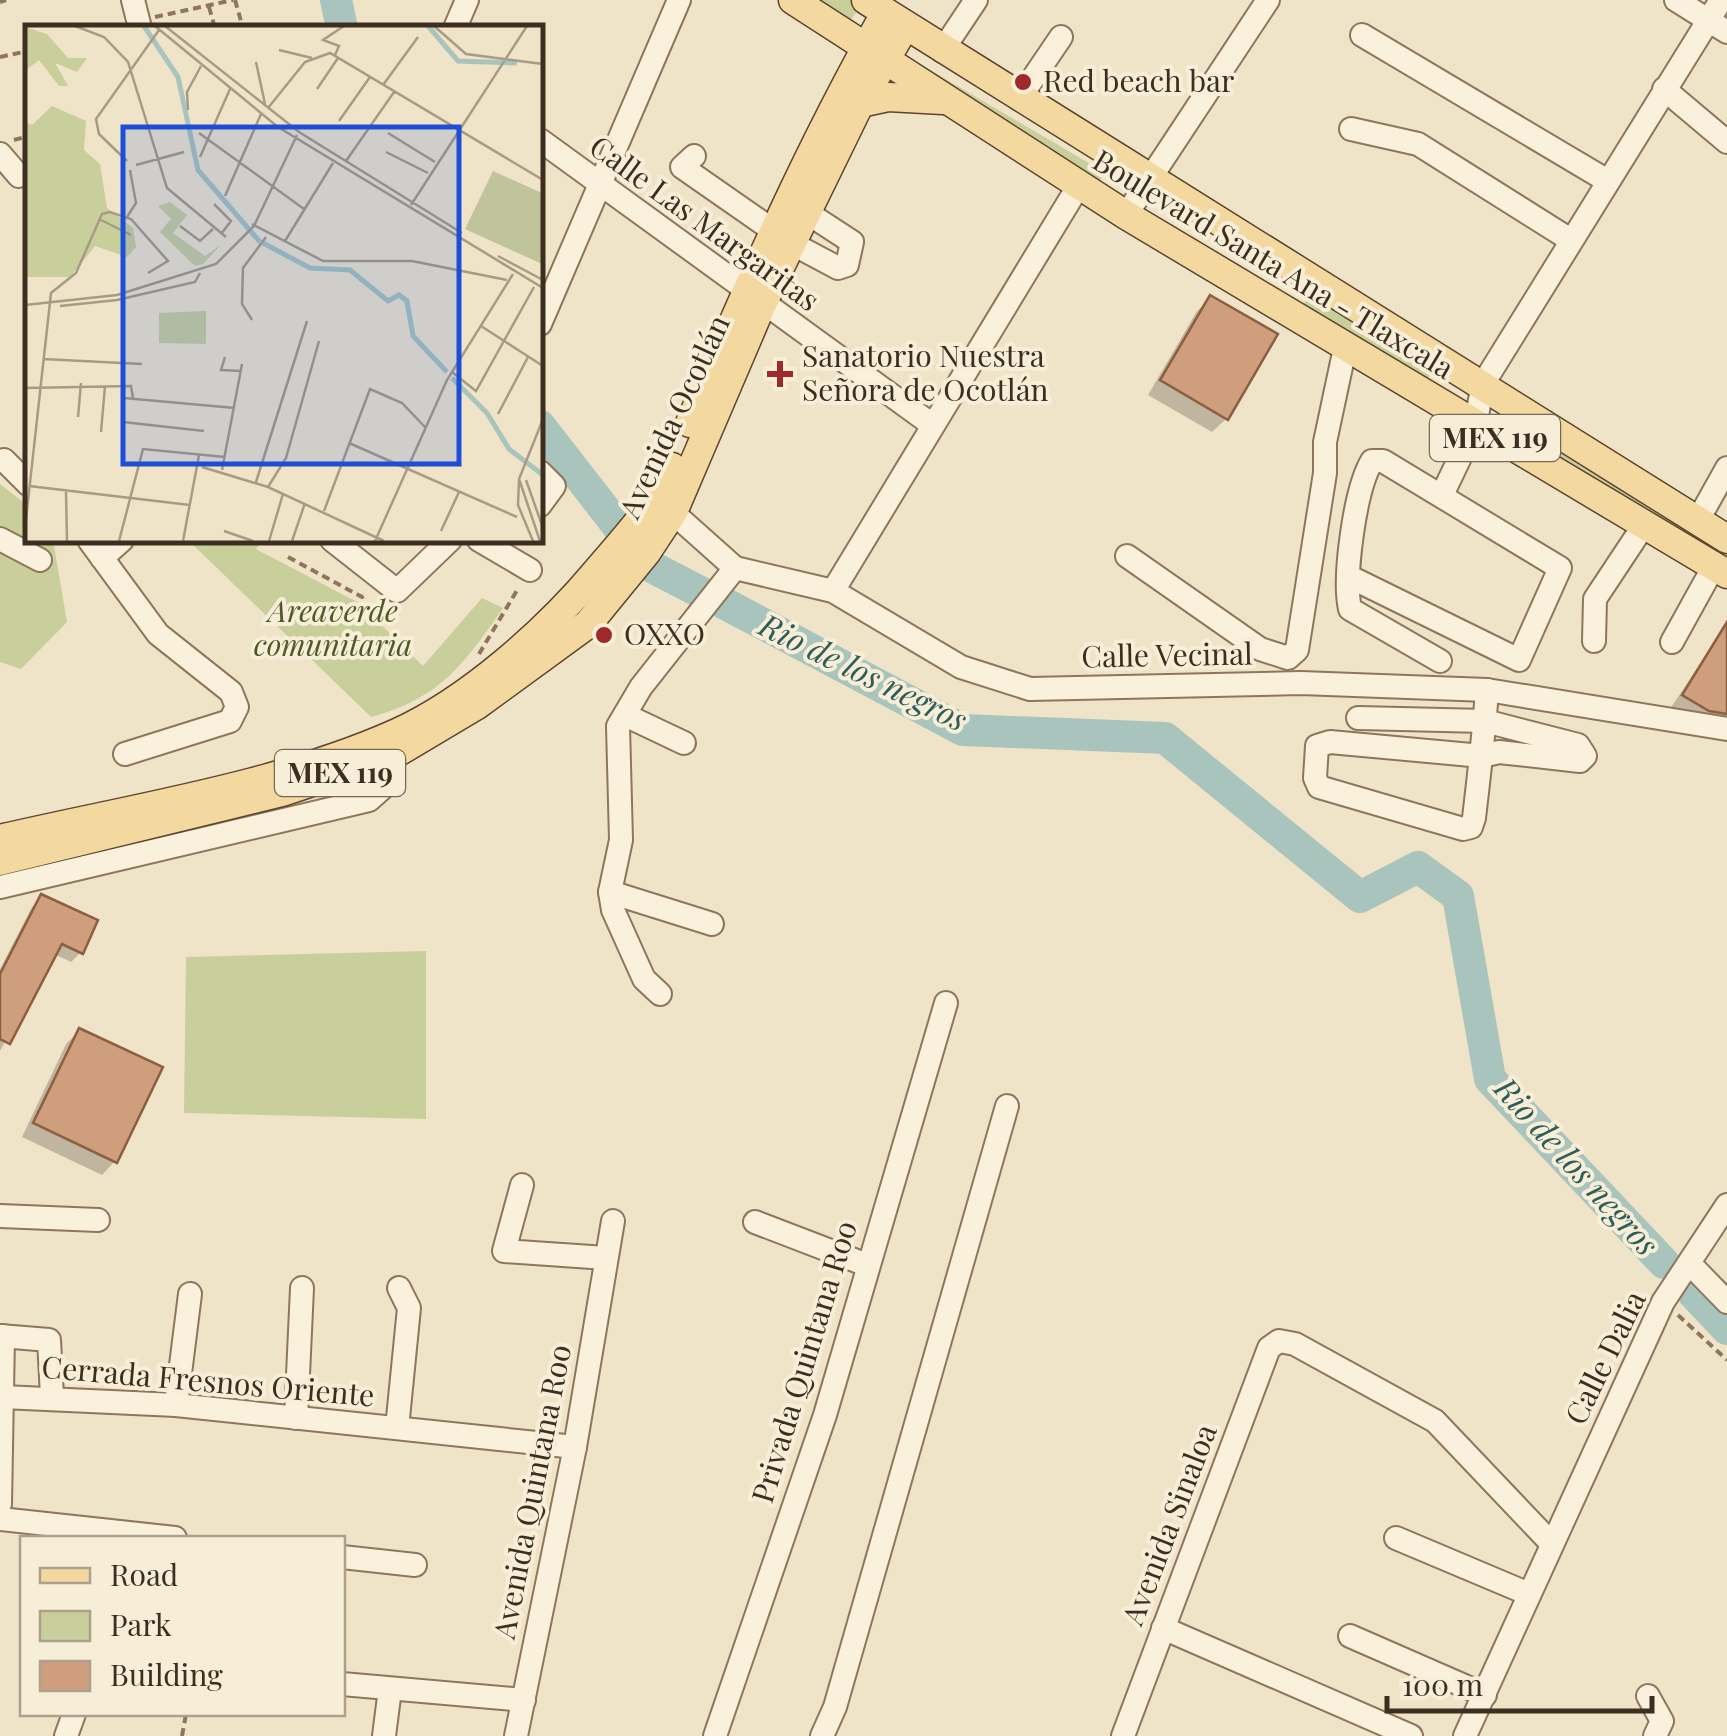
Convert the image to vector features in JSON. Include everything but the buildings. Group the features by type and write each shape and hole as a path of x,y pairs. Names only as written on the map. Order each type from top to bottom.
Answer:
{"main road":[{"name":"Boulevard Santa Ana - Tlaxcala","path":"794,1 1126,215 1721,570"},
{"path":"794,1 833,47 850,97 946,100"},
{"name":"Boulevard Santa Ana - Tlaxcala","path":"885,14 1727,538"},
{"name":"Avenida Ocotlán","path":"0,839 276,774 397,732 456,698 617,568 666,506 754,297 850,97 876,52 885,14"},
{"name":"Avenida Ocotlán","path":"783,237 806,212 850,97"},
{"path":"1265,300 1286,262"},
{"name":"Avenida Ocotlán","path":"0,861 282,792 393,755 477,706 588,624 617,568"}],"street":[{"path":"456,25 467,0"},
{"path":"542,318 679,0"},
{"path":"942,51 976,0"},
{"path":"1126,215 1268,0"},
{"path":"1442,495 1475,426 1483,384 1568,239 1664,89 1718,17 1676,0"},
{"path":"1362,35 1606,180"},
{"path":"1020,99 1061,37"},
{"path":"1664,89 1727,142"},
{"path":"1351,129 1418,144 1568,239"},
{"name":"Calle Las Margaritas","path":"542,142 931,424"},
{"path":"0,154 19,176"},
{"path":"694,156 682,167 783,237 838,268 847,266 853,254 852,242 806,212"},
{"path":"833,591 1079,185"},
{"path":"1126,556 1260,650 1288,658 1297,650 1324,473 1325,442 1345,348"},
{"path":"1348,576 1519,660 1560,568 1383,461 1372,461 1360,498 1348,576 1350,609 1440,661"},
{"path":"1698,520 1727,468"},
{"name":"Calle Vecinal","path":"666,506 734,568 833,591 961,667 1030,689 1300,683 1487,690 1727,729"},
{"path":"1594,641 1595,599 1644,526"},
{"path":"0,539 40,560"},
{"path":"335,542 391,586 447,542"},
{"path":"507,547 530,570"},
{"path":"96,549 158,634 231,692 236,707 230,721 126,754"},
{"path":"660,994 644,979 626,944 610,892 621,840 618,726 641,687 734,568"},
{"path":"1672,642 1721,570"},
{"path":"1358,718 1485,721 1578,745 1584,756 1580,760 1499,752 1482,756 1330,742 1317,746 1314,778 1329,793 1463,829 1471,827 1474,818 1482,756 1485,721 1487,690"},
{"path":"625,715 684,742"},
{"path":"0,887 370,800 388,783 393,755"},
{"path":"610,892 712,924"},
{"name":"Privada Quintana Roo","path":"715,1736 825,1414 866,1264 946,1003"},
{"path":"822,1736 835,1707 1007,1106"},
{"path":"522,1185 504,1251 606,1258"},
{"name":"Calle Dalia","path":"1464,1736 1663,1302 1727,1205"},
{"path":"0,1216 98,1220"},
{"name":"Avenida Quintana Roo","path":"516,1736 575,1447 613,1222"},
{"path":"755,1222 866,1264"},
{"path":"1690,1264 1727,1302"},
{"path":"296,1418 302,1288"},
{"path":"397,1428 409,1308 399,1288"},
{"path":"176,1404 190,1294"},
{"path":"2,1336 49,1340 52,1396"},
{"name":"Cerrada Fresnos Oriente","path":"2,1336 3,1396 176,1404 575,1447"},
{"name":"Avenida Sinaloa","path":"1123,1736 1269,1348 1279,1340 1295,1344 1436,1421 1551,1543"},
{"path":"0,1504 3,1396"},
{"path":"0,1519 157,1536"},
{"path":"1396,1538 1529,1594"},
{"path":"345,1557 415,1565"},
{"path":"1163,1628 1411,1736"},
{"path":"1350,1636 1485,1695"},
{"path":"345,1684 524,1700"},
{"path":"384,1736 390,1689"},
{"path":"1648,1696 1662,1721 1655,1736"},
{"path":"1348,1736 1358,1713"}],"path":[{"path":"137,16 234,0 241,25"},
{"path":"209,7 214,25"},
{"path":"0,57 25,52"},
{"path":"288,557 362,597 391,586"},
{"path":"492,668 477,653 530,570"},
{"path":"1663,1302 1727,1360"}],"green space":[{"path":"816,0 855,0 862,5 848,23"},
{"path":"908,57 1104,172 1098,184 904,59"},
{"path":"1312,291 1435,366 1426,383 1302,307"},
{"path":"1501,410 1727,554 1727,564 1494,425"},
{"path":"0,484 25,503 25,542 53,542 67,622 21,669 0,662"},
{"name":"Areaverde comunitaria","path":"190,542 261,542 256,549 359,603 423,666 482,598 503,608 449,676 416,700 371,717"},
{"path":"426,951 426,1119 184,1113 186,957"}],"waterway":[{"name":"Rio de los negros","path":"336,0 341,25"},
{"name":"Rio de los negros","path":"542,429 648,565 702,593"},
{"name":"Rio de los negros","path":"720,601 963,730 1165,738 1360,897 1418,867 1458,896 1490,1079 1664,1263"},
{"name":"Rio de los negros","path":"1693,1293 1727,1329"}],"place":[{"name":"Red beach bar","path":"1023,82"},
{"name":"Sanatorio Nuestra Señora de Ocotlán","path":"780,374"},
{"name":"OXXO","path":"604,635"}]}
